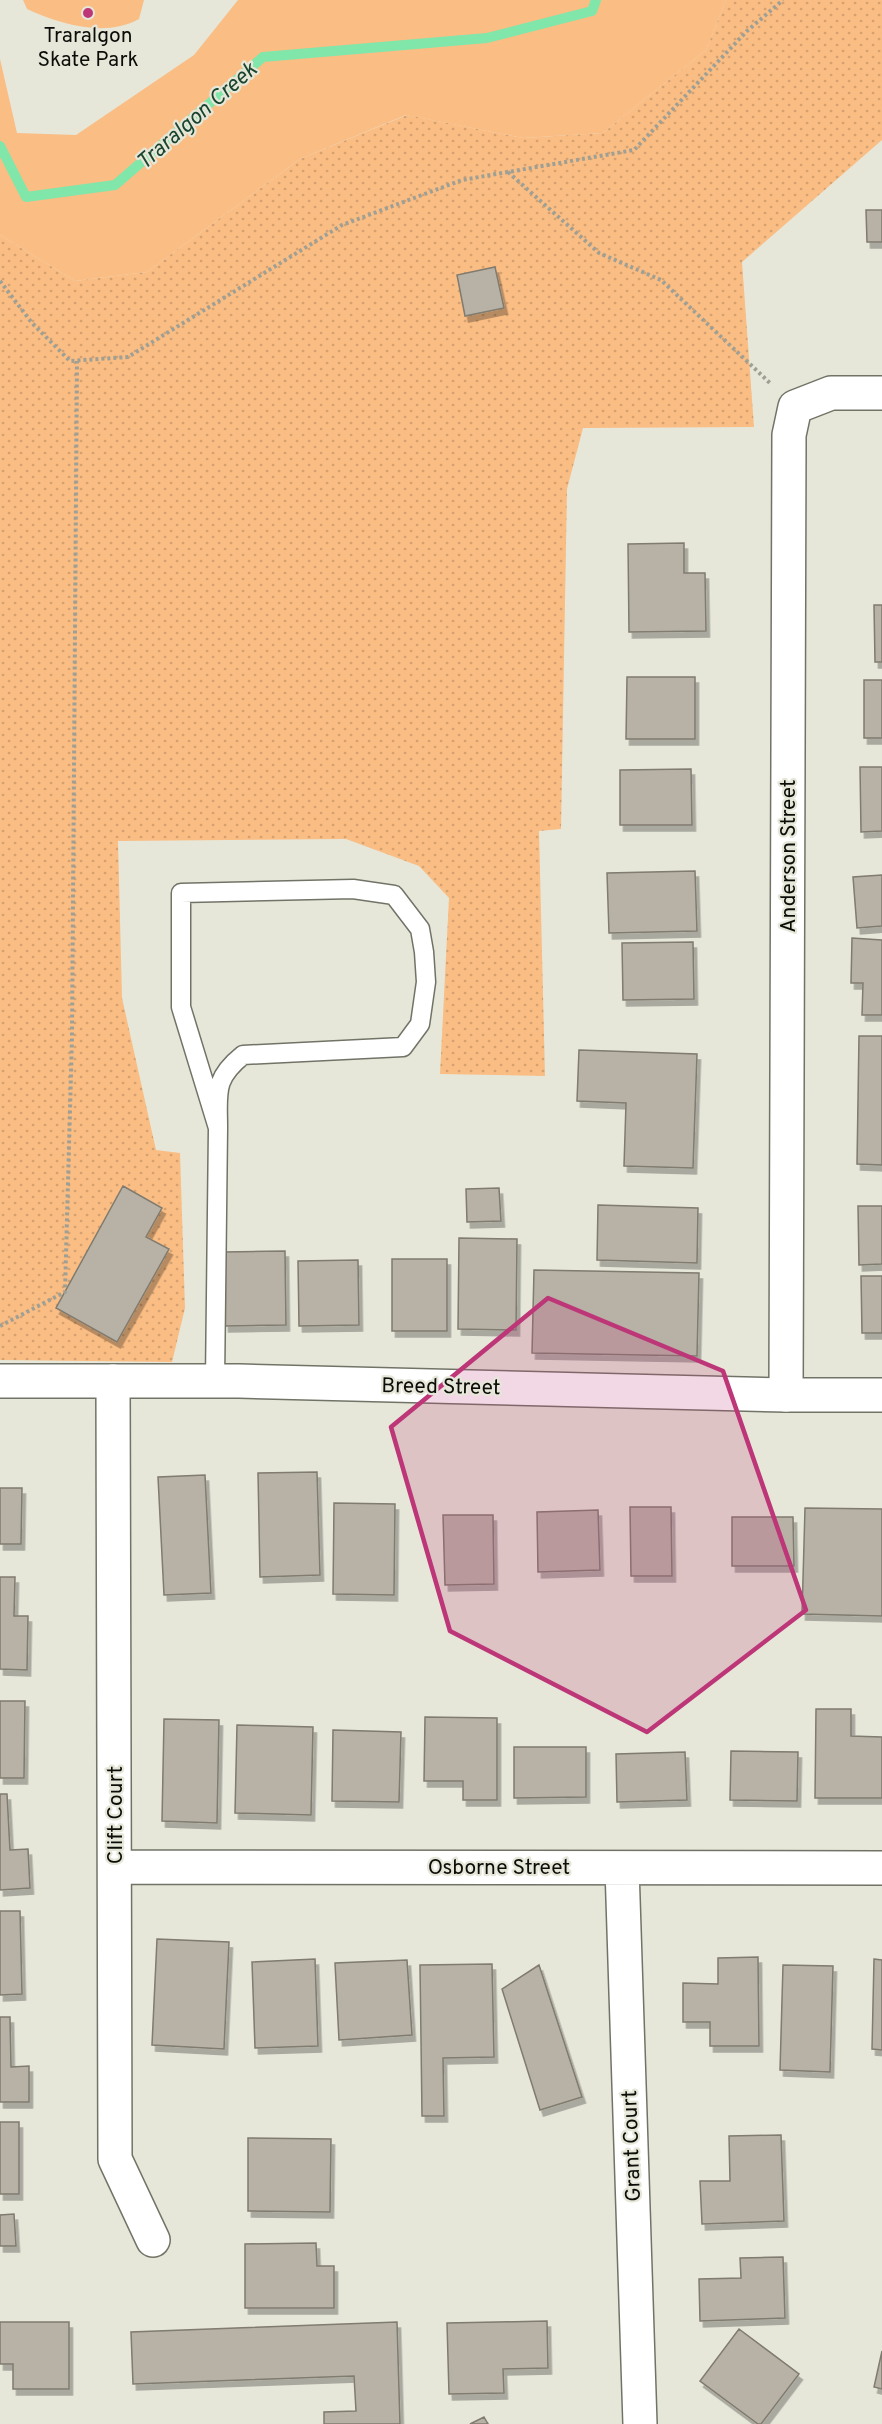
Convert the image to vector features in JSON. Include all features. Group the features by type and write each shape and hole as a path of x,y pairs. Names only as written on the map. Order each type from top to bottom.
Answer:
{"street":[{"path":"795,407 831,393 882,393"},
{"name":"Anderson Street","path":"786,1395 789,435 795,407"},
{"name":"Breed Street","path":"0,1381 214,1381 786,1395 882,1395"},
{"name":"Clift Court","path":"113,1381 115,2159 153,2240"},
{"name":"Osborne Street","path":"115,1867 882,1868"},
{"name":"Grant Court","path":"622,1868 640,2424"}],"lane":[{"path":"214,1381 218,1128 218,1086 227,1067 243,1054 404,1047 420,1024 426,982 420,929 394,895 353,889 181,893 181,1007 218,1128"}],"path":[{"path":"0,281 32,322 70,361 128,357 342,225 462,180 634,150 747,31 783,0"},
{"path":"508,172 599,253 661,280 795,407"},
{"path":"0,1326 65,1292 72,1037 77,361"}],"highlighted area":[{"path":"548,1298 723,1371 806,1610 647,1732 450,1631 391,1427"}],"shaded area":[{"name":"Traralgon Skate Park","path":"23,0 144,0 139,19 112,28 97,28 68,24 40,15 27,9"},
{"path":"238,0 726,0 706,50 603,133 523,138 406,115 300,159 147,272 75,281 0,235 0,59 17,133 76,135 194,55"},
{"path":"726,0 882,0 882,140 742,262 754,427 583,428 567,489 561,829 539,831 545,1076 440,1074 449,898 419,866 346,839 118,841 122,998 156,1150 180,1153 185,1308 172,1362 0,1360 0,235 75,281 147,272 300,159 407,115 523,138 603,133 706,50"}],"building":[{"path":"866,210 882,210 882,242 867,242"},
{"path":"495,267 504,308 465,316 457,275"},
{"path":"684,543 684,573 705,573 706,631 629,632 628,544"},
{"path":"874,605 882,605 882,662 875,662"},
{"path":"627,677 695,677 695,739 626,739"},
{"path":"864,680 882,680 882,738 864,738"},
{"path":"860,767 882,767 882,831 861,832"},
{"path":"691,769 692,825 620,825 620,770"},
{"path":"695,871 697,931 609,933 607,873"},
{"path":"882,875 882,926 857,928 853,877"},
{"path":"852,938 882,940 882,1015 862,1015 863,983 851,983"},
{"path":"693,942 694,999 623,1000 622,943"},
{"path":"859,1036 882,1036 882,1165 857,1164"},
{"path":"579,1050 697,1054 693,1168 624,1166 626,1103 577,1101"},
{"path":"123,1186 162,1208 146,1237 169,1249 117,1342 56,1308"},
{"path":"499,1188 501,1221 467,1222 466,1189"},
{"path":"598,1205 698,1208 697,1263 597,1260"},
{"path":"858,1206 882,1206 882,1264 859,1265"},
{"path":"459,1238 517,1239 516,1330 458,1329"},
{"path":"285,1251 286,1325 225,1326 224,1252"},
{"path":"392,1259 447,1259 447,1331 392,1331"},
{"path":"358,1260 359,1325 299,1326 298,1261"},
{"path":"534,1270 699,1273 697,1356 532,1353"},
{"path":"861,1276 882,1276 882,1333 862,1333"},
{"path":"317,1472 320,1575 260,1577 258,1473"},
{"path":"205,1475 211,1593 164,1595 158,1477"},
{"path":"0,1488 22,1488 21,1544 0,1544"},
{"path":"334,1503 395,1504 394,1595 333,1594"},
{"path":"630,1507 671,1507 672,1576 631,1576"},
{"path":"805,1508 882,1509 882,1616 802,1614"},
{"path":"598,1510 600,1570 538,1572 537,1512"},
{"path":"443,1515 493,1515 494,1584 445,1585"},
{"path":"732,1517 793,1517 794,1566 732,1566"},
{"path":"0,1577 15,1577 14,1616 28,1616 27,1670 0,1669"},
{"path":"0,1701 25,1701 24,1778 0,1778"},
{"path":"816,1709 851,1709 851,1736 882,1737 882,1798 815,1798"},
{"path":"425,1717 497,1718 497,1800 463,1800 463,1781 424,1781"},
{"path":"164,1719 219,1720 217,1823 162,1821"},
{"path":"237,1725 313,1727 311,1815 235,1813"},
{"path":"333,1730 401,1732 399,1802 332,1801"},
{"path":"514,1747 586,1747 586,1797 514,1798"},
{"path":"731,1751 798,1752 797,1801 730,1800"},
{"path":"685,1752 687,1800 617,1802 616,1754"},
{"path":"0,1794 7,1794 10,1850 28,1849 30,1888 0,1890"},
{"path":"0,1911 20,1911 22,1994 0,1995"},
{"path":"157,1939 229,1942 224,2049 152,2045"},
{"path":"758,1957 759,2046 710,2046 710,2022 683,2022 683,1983 718,1984 718,1958"},
{"path":"315,1959 318,2046 255,2048 252,1962"},
{"path":"874,1959 882,1960 882,2050 872,2049"},
{"path":"407,1960 412,2035 339,2040 335,1963"},
{"path":"492,1964 494,2057 443,2058 444,2116 422,2116 420,1965"},
{"path":"539,1965 582,2097 540,2110 502,1989"},
{"path":"783,1965 833,1966 830,2072 780,2070"},
{"path":"0,2017 10,2017 11,2067 29,2066 29,2102 0,2102"},
{"path":"0,2122 19,2122 19,2194 0,2194"},
{"path":"781,2135 784,2221 702,2224 700,2181 730,2181 729,2136"},
{"path":"248,2138 331,2139 330,2212 248,2211"},
{"path":"14,2214 16,2246 0,2246 0,2215"},
{"path":"316,2243 317,2266 334,2266 334,2308 245,2308 245,2244"},
{"path":"783,2257 785,2318 700,2321 699,2279 741,2278 740,2258"},
{"path":"547,2321 548,2368 503,2369 504,2393 449,2394 447,2323"},
{"path":"0,2322 69,2322 69,2389 13,2389 13,2364 0,2364"},
{"path":"397,2322 400,2424 324,2424 324,2412 356,2411 354,2376 133,2384 131,2332"},
{"path":"739,2329 799,2374 761,2424 700,2381"},
{"path":"882,2351 882,2389 874,2387"},
{"path":"484,2417 488,2424 470,2424"}],"waterway":[{"name":"Traralgon Creek","path":"0,146 26,197 115,185 263,57 487,38 592,11 596,0"}],"place":[{"name":"Traralgon Skate Park","path":"88,13"}]}
